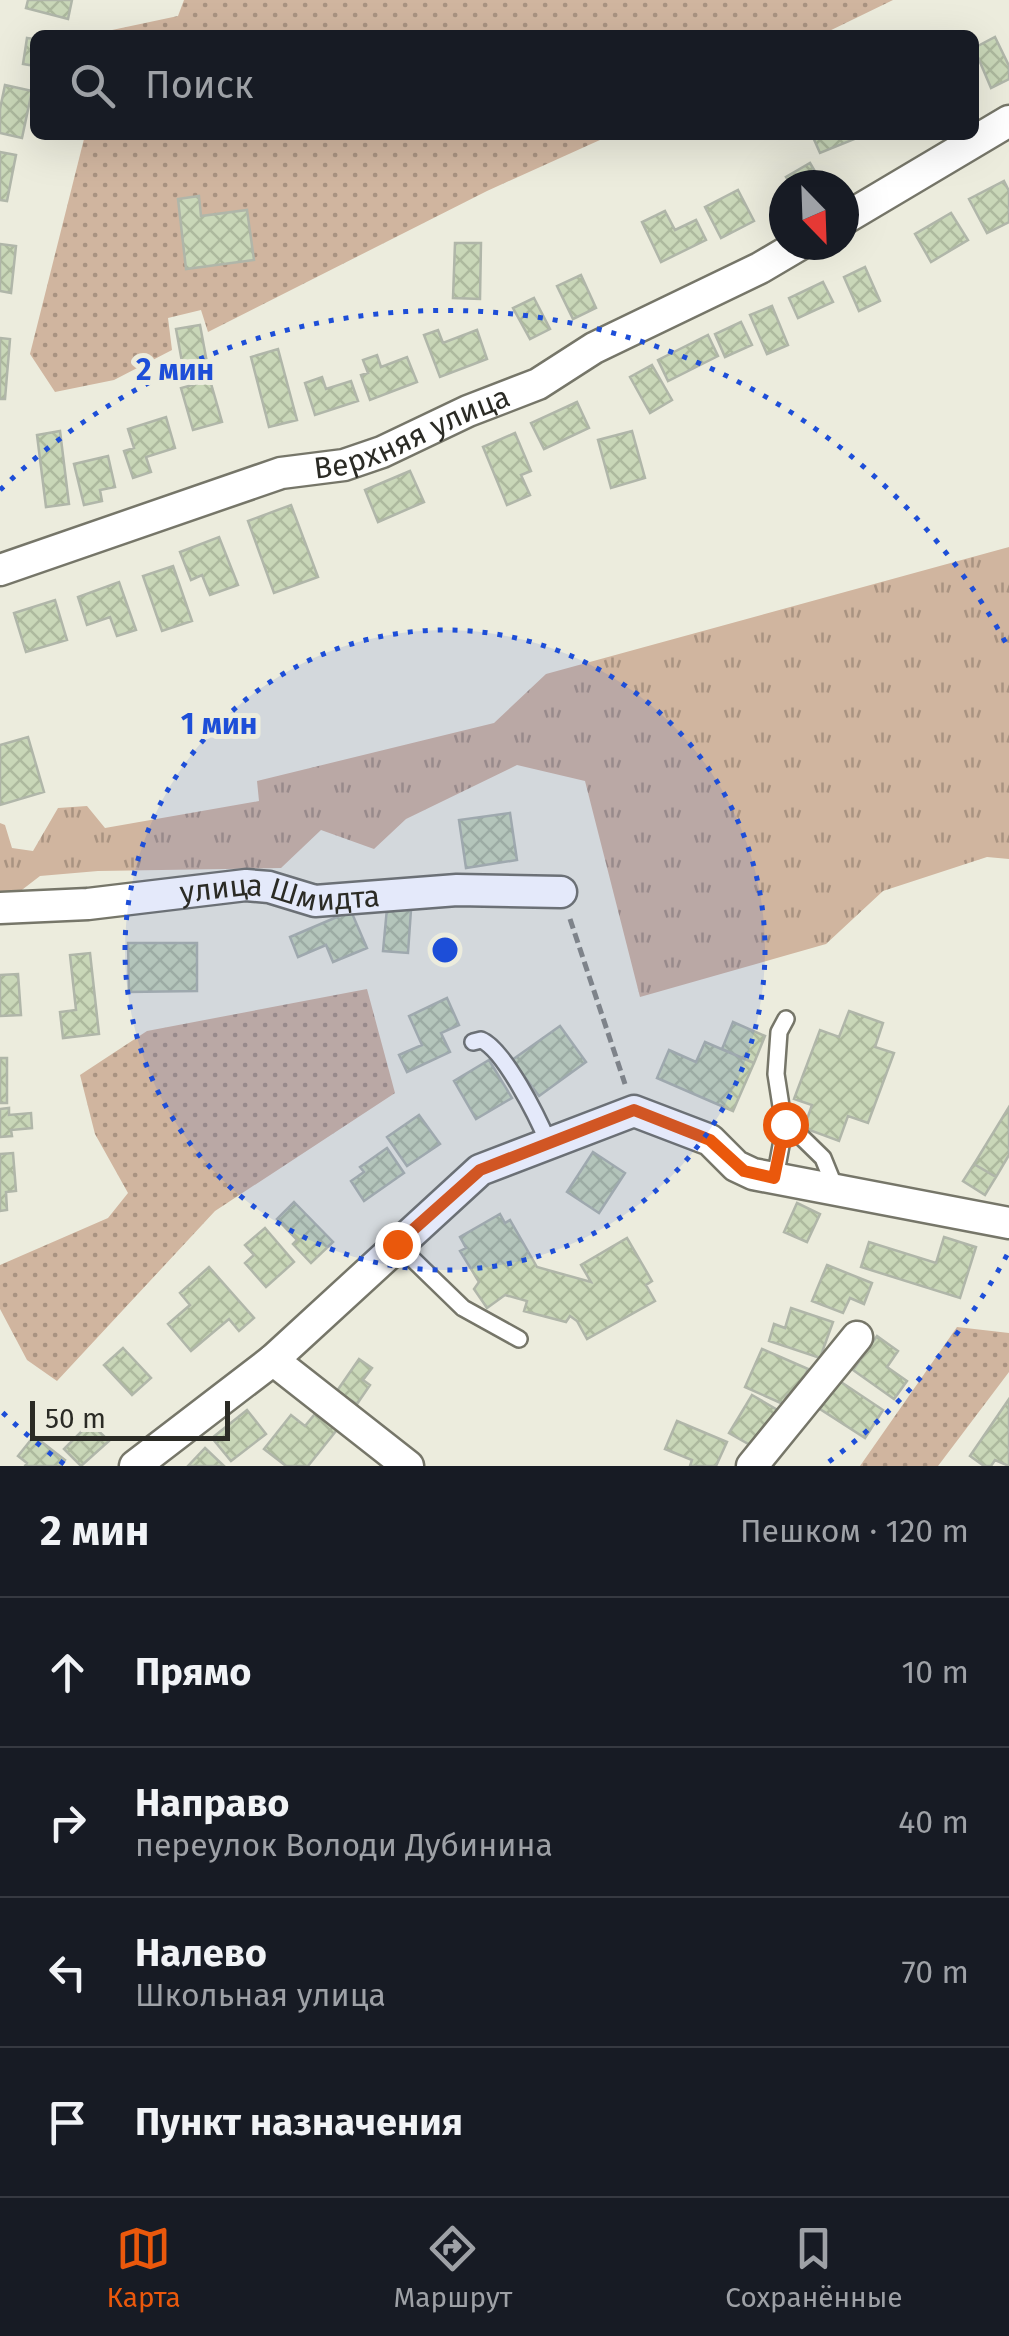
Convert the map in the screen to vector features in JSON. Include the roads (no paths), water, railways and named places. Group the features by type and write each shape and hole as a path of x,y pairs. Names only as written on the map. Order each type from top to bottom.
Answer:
{"street":[{"path":"979,138 1009,120"},
{"path":"859,210 976,140"},
{"name":"Верхняя улица","path":"0,570 281,473 344,464 382,452 468,411 538,384 594,348 774,260"},
{"name":"улица Шмидта","path":"0,908 88,904 246,886 315,901 458,890 561,892"},
{"path":"135,1466 274,1360 480,1170 634,1110 710,1140 744,1171 1009,1224"},
{"path":"752,1466 857,1336"},
{"path":"274,1360 408,1466"}],"lane":[{"path":"774,1178 785,1124 776,1074 779,1032 786,1019"},
{"path":"472,1042 481,1040 498,1050 538,1117 548,1142"},
{"path":"785,1124 824,1158 836,1190"},
{"path":"397,1244 463,1308 519,1340"}]}
